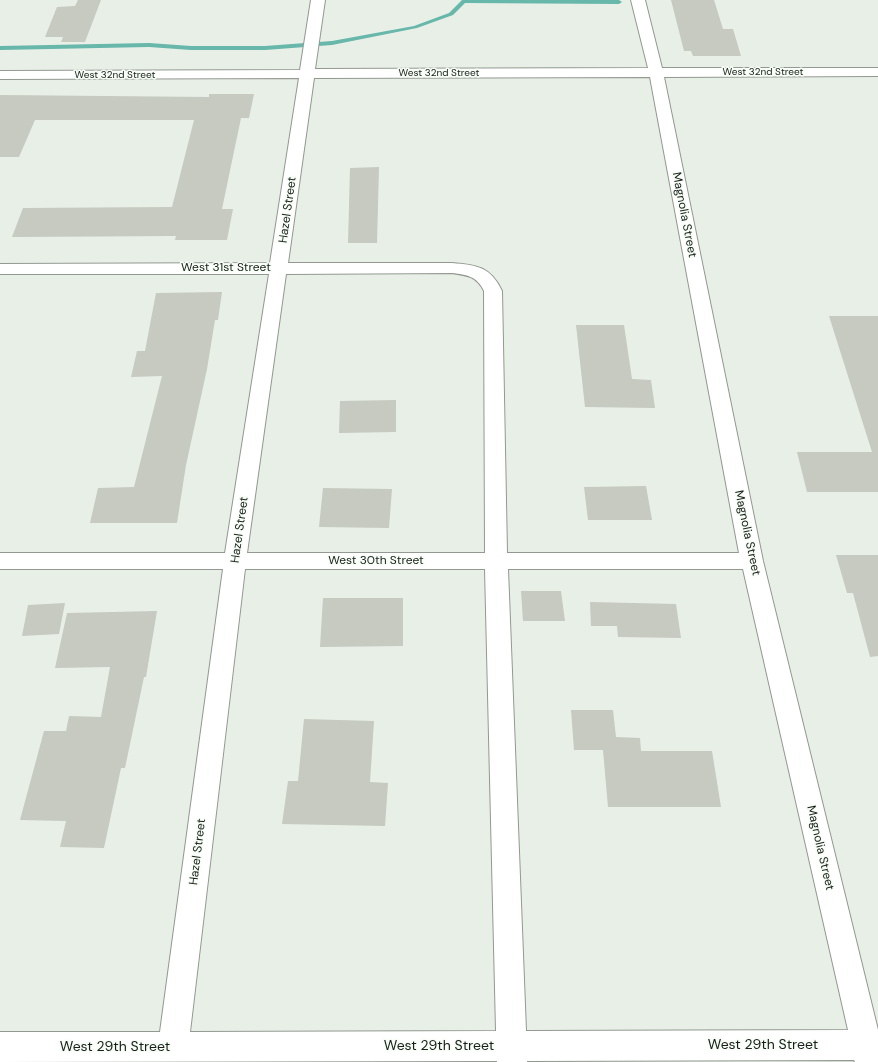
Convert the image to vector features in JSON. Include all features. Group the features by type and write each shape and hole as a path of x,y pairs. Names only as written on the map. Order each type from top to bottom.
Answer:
{"street":[{"name":"Hazel Street","path":"173,1054 235,561 318,0"},
{"name":"Magnolia Street","path":"638,0 656,72 752,561 871,1050"},
{"name":"West 32nd Street","path":"0,75 878,72"},
{"name":"West 31st Street","path":"0,270 452,268 482,274 489,280 493,291 496,561 512,1054"},
{"name":"West 30th Street","path":"0,561 752,561"},
{"name":"West 29th Street","path":"0,1047 173,1054 512,1054 871,1050"}],"building":[{"path":"78,0 101,0 85,42 61,42 63,37 45,37 57,7 75,6"},
{"path":"671,0 714,0 723,29 733,29 741,56 693,56 691,51 684,51"},
{"path":"209,94 254,94 249,118 241,118 222,209 233,209 227,240 175,240 176,236 12,237 23,208 172,207 194,120 35,120 19,157 0,157 0,95 209,97"},
{"path":"379,167 377,243 348,243 350,168"},
{"path":"222,292 218,320 215,320 207,369 186,465 177,523 90,523 98,488 134,487 162,376 131,377 137,351 145,351 156,293"},
{"path":"829,316 878,316 878,492 807,492 797,452 872,452"},
{"path":"576,325 624,325 632,379 651,380 655,408 585,407"},
{"path":"396,400 396,432 339,433 340,401"},
{"path":"646,486 652,520 588,520 584,487"},
{"path":"323,488 392,489 389,528 319,527"},
{"path":"836,555 878,555 878,656 870,657 853,593 847,593"},
{"path":"521,591 561,591 565,621 523,621"},
{"path":"323,598 403,598 403,646 320,647"},
{"path":"590,602 676,604 681,638 618,637 617,626 591,626"},
{"path":"65,603 59,634 22,636 28,605"},
{"path":"157,611 146,677 144,677 125,768 121,768 104,848 60,847 66,821 20,820 44,731 66,731 69,716 101,717 110,667 55,668 67,613"},
{"path":"571,710 613,710 616,737 640,738 641,751 712,751 721,807 608,807 603,750 574,750"},
{"path":"304,719 374,721 370,782 388,783 385,826 282,824 288,781 298,781"}],"waterway":[{"path":"0,48 149,45 191,48 265,48 332,43 415,27 451,14 464,1 619,2"}]}
